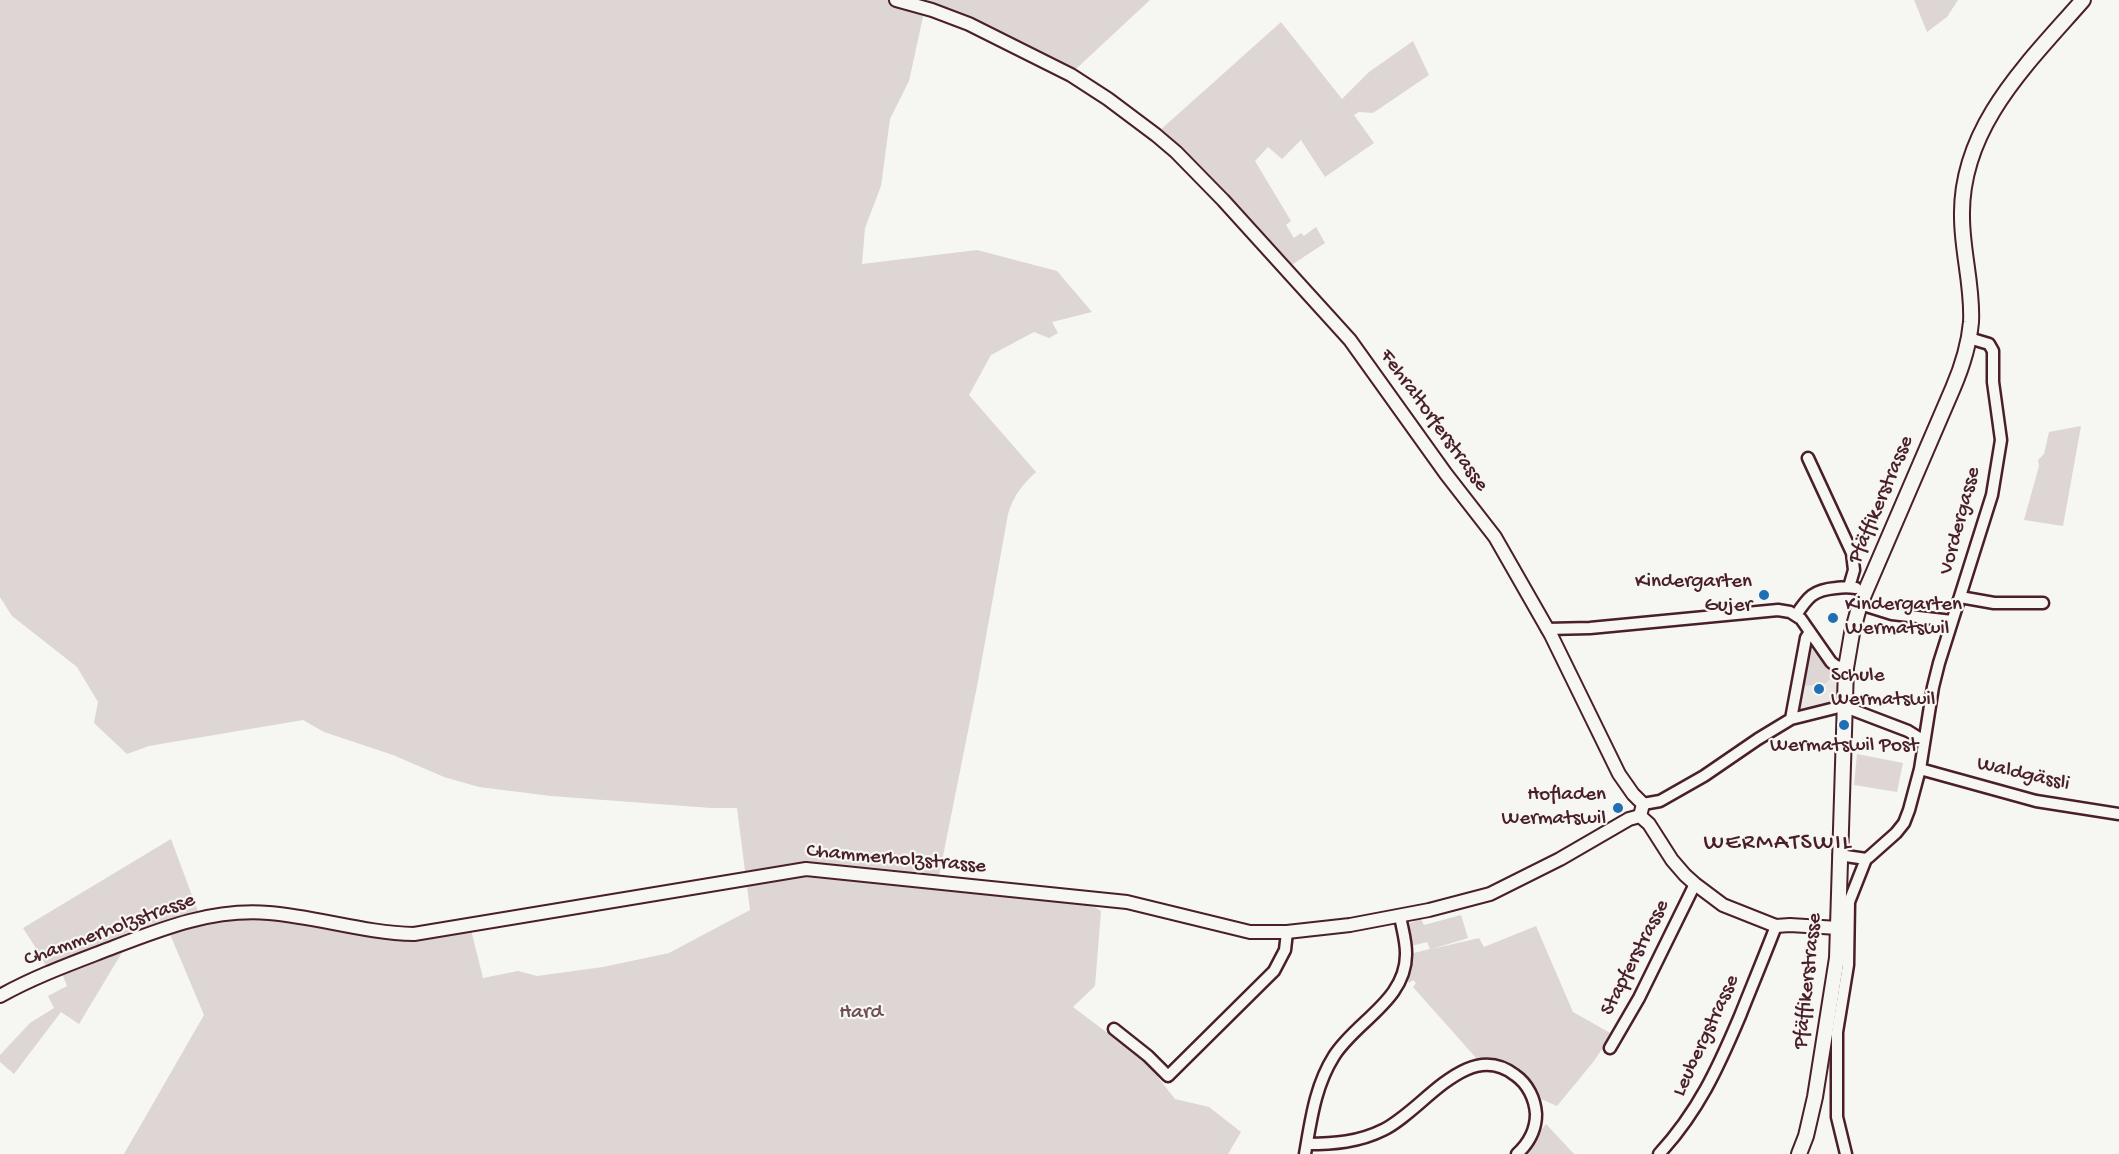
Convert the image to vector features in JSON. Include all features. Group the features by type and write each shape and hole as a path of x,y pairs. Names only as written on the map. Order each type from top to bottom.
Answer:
{"main road":[{"name":"Pfäffikerstrasse","path":"1799,1154 1815,1097 1837,958 1846,668 1852,633 1863,598 1960,369 1969,338 1971,309 1962,217 1964,187 1970,160 1984,124 1996,104 2083,0"}],"street":[{"name":"Fehraltorferstrasse","path":"896,0 969,24 1071,75 1131,115 1176,152 1223,200 1350,340 1446,474 1495,537 1547,629 1619,774 1677,867 1723,905 1776,926 1838,928"},
{"name":"Vordergasse","path":"1866,859 1892,838 1904,823 1912,800 1920,769 1939,663 1992,495 2001,440 1993,382 1993,351 1989,344 1969,338"},
{"path":"1808,458 1852,553 1854,570 1849,587"},
{"path":"1796,615 1804,602 1815,592 1849,587 1863,598 1892,614 1952,621"},
{"path":"1960,597 1994,603 2043,603"},
{"path":"1547,629 1590,628 1778,610 1796,615 1836,666 1846,668"},
{"path":"1791,719 1805,645 1810,632"},
{"path":"1805,645 1820,647"},
{"name":"Chammerholzstrasse","path":"0,996 49,972 167,927 200,917 267,912 312,918 382,933 414,934 806,869 1127,902 1238,930 1261,933 1350,925 1400,916 1490,894 1560,859 1704,776 1791,719 1839,707 1845,708"},
{"path":"1845,708 1908,731 1924,741"},
{"path":"1908,731 1928,720"},
{"name":"Waldgässli","path":"1920,769 2036,801 2119,814"},
{"path":"1839,855 1866,859 1849,902 1848,965 1836,1032 1837,1117 1846,1154"},
{"name":"Stapferstrasse","path":"1610,1048 1639,998 1695,884"},
{"path":"1400,916 1406,951 1401,977 1388,999 1346,1040 1329,1063 1317,1093 1306,1149 1342,1143 1382,1131 1457,1074 1472,1066 1486,1064 1501,1066 1518,1076 1534,1100 1536,1119 1531,1137 1517,1154"},
{"name":"Leubergstrasse","path":"1659,1154 1697,1107 1709,1085 1726,1050 1776,926"},
{"path":"1114,1029 1148,1056 1168,1076 1274,971 1284,953 1287,932"}],"shaded area":[{"name":"Schule Wermatswil","path":"1806,647 1822,654 1839,676 1838,702 1798,712 1796,710"}],"green space":[{"name":"Hard","path":"0,0 1150,0 1077,68 1070,70 926,3 909,81 890,119 881,186 865,228 862,264 977,250 1057,271 1092,312 1052,322 1058,333 1049,338 1034,332 991,355 969,395 1036,472 1019,491 1008,514 978,681 938,881 1081,898 1101,911 1095,986 1073,1007 1146,1062 1175,1099 1209,1107 1241,1132 1228,1154 124,1154 204,1015 167,927 129,941 79,1024 61,1012 14,1074 0,1062 0,1055 30,1023 54,1008 48,996 67,986 60,968 49,972 23,928 171,839 200,917 224,914 367,930 470,926 483,978 518,971 537,976 603,967 669,953 750,910 737,808 551,796 479,787 444,777 393,755 324,732 303,720 149,746 127,754 94,723 98,702 77,667 12,616 0,597"},
{"path":"1914,0 1958,0 1947,17 1927,32"},
{"path":"1281,22 1342,99 1369,72 1413,41 1429,75 1373,113 1359,112 1354,115 1374,143 1325,177 1301,140 1282,159 1268,147 1255,161 1291,221 1286,225 1294,238 1301,233 1304,236 1316,227 1325,243 1290,266 1158,132"},
{"path":"2081,426 2063,526 2024,520 2039,466 2038,460 2044,454 2049,432"},
{"path":"1810,649 1821,656 1831,671 1830,679 1825,684 1801,686 1807,650"},
{"path":"1857,754 1903,763 1897,792 1854,785"},
{"path":"1461,915 1468,938 1432,949 1479,938 1484,947 1536,926 1573,1012 1612,1034 1594,1061 1557,1106 1541,1099 1531,1080 1508,1062 1488,1058 1477,1059 1413,987 1416,983 1413,980 1409,983 1406,979 1410,954 1430,949 1427,942 1411,946 1410,923 1421,919 1424,925"},
{"path":"1546,1124 1574,1154 1521,1154"}],"place":[{"name":"Kindergarten Gujer","path":"1764,595"},
{"name":"Kindergarten Wermatswil","path":"1833,618"},
{"name":"Schule Wermatswil","path":"1819,689"},
{"name":"Wermatswil Post","path":"1844,725"},
{"name":"Hofladen Wermatswil","path":"1618,808"}],"district":[{"name":"WERMATSWIL","path":"1778,844"}]}
